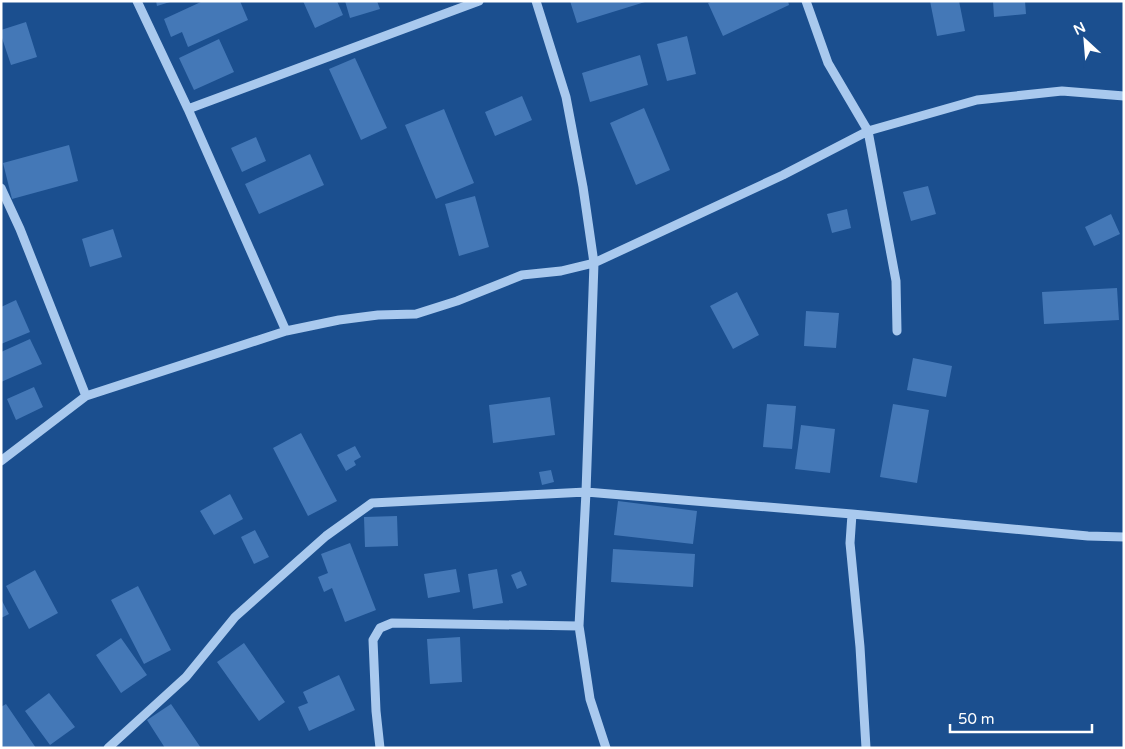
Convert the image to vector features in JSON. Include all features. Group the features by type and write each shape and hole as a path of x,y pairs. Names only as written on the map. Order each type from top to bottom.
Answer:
{"street":[{"path":"136,1 188,109 286,330"},
{"path":"188,109 479,1"},
{"path":"536,1 566,97 583,187 594,263 580,626 590,698 606,748"},
{"path":"806,1 828,63 868,131 896,281 897,331"},
{"path":"1,462 86,396 286,330 378,315 416,314 522,275 561,272 594,263 774,179 868,131 977,100 1062,91 1124,96"},
{"path":"1,188 20,229 86,396"},
{"path":"108,748 186,677 235,617 326,536 372,503 586,492 1088,536 1124,537"},
{"path":"852,514 850,543 860,647 866,748"},
{"path":"380,748 376,711 373,640 380,628 392,623 580,626"}],"building":[{"path":"156,1 170,1 170,2 157,6"},
{"path":"203,1 240,1 248,20 188,47 182,32 171,37 164,19"},
{"path":"303,1 337,1 343,15 315,28"},
{"path":"345,1 377,1 380,9 350,18"},
{"path":"570,1 644,1 645,2 577,23"},
{"path":"713,1 788,1 789,5 723,36 708,3"},
{"path":"930,1 959,1 965,31 937,36"},
{"path":"993,1 1025,1 1026,14 994,17"},
{"path":"26,22 37,57 11,65 1,30"},
{"path":"687,36 696,74 667,81 657,44"},
{"path":"219,39 234,72 194,90 179,58"},
{"path":"640,55 648,85 590,102 582,73"},
{"path":"355,58 387,128 361,140 329,69"},
{"path":"522,96 532,120 495,136 485,112"},
{"path":"644,108 670,170 636,185 610,123"},
{"path":"444,109 474,183 436,199 405,125"},
{"path":"256,137 266,161 242,172 231,148"},
{"path":"69,145 78,181 12,199 3,163"},
{"path":"310,154 324,185 259,214 245,184"},
{"path":"928,186 936,214 911,221 903,192"},
{"path":"475,196 489,247 459,256 445,204"},
{"path":"847,209 851,228 832,233 827,214"},
{"path":"1111,214 1120,234 1094,246 1085,227"},
{"path":"113,229 122,257 90,267 82,239"},
{"path":"1117,288 1119,320 1044,324 1042,292"},
{"path":"737,292 759,335 733,349 710,306"},
{"path":"16,300 30,332 1,344 1,307"},
{"path":"806,311 839,313 836,348 804,346"},
{"path":"30,339 42,364 1,382 1,352"},
{"path":"913,358 952,366 946,397 907,390"},
{"path":"34,387 43,407 16,420 7,399"},
{"path":"550,397 555,435 493,443 489,405"},
{"path":"767,404 796,406 792,449 763,447"},
{"path":"893,404 929,410 917,483 880,477"},
{"path":"801,425 835,429 830,473 795,469"},
{"path":"301,433 337,501 308,516 273,448"},
{"path":"355,446 361,457 354,461 356,465 346,471 337,455"},
{"path":"551,470 554,482 542,485 539,472"},
{"path":"230,494 243,519 214,535 200,511"},
{"path":"618,501 697,511 693,544 614,535"},
{"path":"397,516 398,546 365,547 364,517"},
{"path":"255,530 269,557 254,564 241,537"},
{"path":"350,543 376,610 345,622 332,588 324,592 318,577 328,573 321,554"},
{"path":"613,549 695,554 693,587 611,582"},
{"path":"456,569 460,592 428,598 424,574"},
{"path":"497,569 503,603 473,609 468,574"},
{"path":"35,570 58,613 29,629 6,586"},
{"path":"521,571 527,585 517,589 511,575"},
{"path":"138,586 171,650 144,664 111,600"},
{"path":"1,599 9,614 1,618"},
{"path":"460,637 462,682 430,684 427,639"},
{"path":"121,638 147,675 121,693 96,655"},
{"path":"244,643 285,702 259,721 217,662"},
{"path":"339,675 355,710 309,731 298,707 308,703 303,692"},
{"path":"49,693 75,727 50,745 25,711"},
{"path":"6,704 36,748 1,748 1,707"},
{"path":"171,704 201,748 165,748 147,720"}]}
